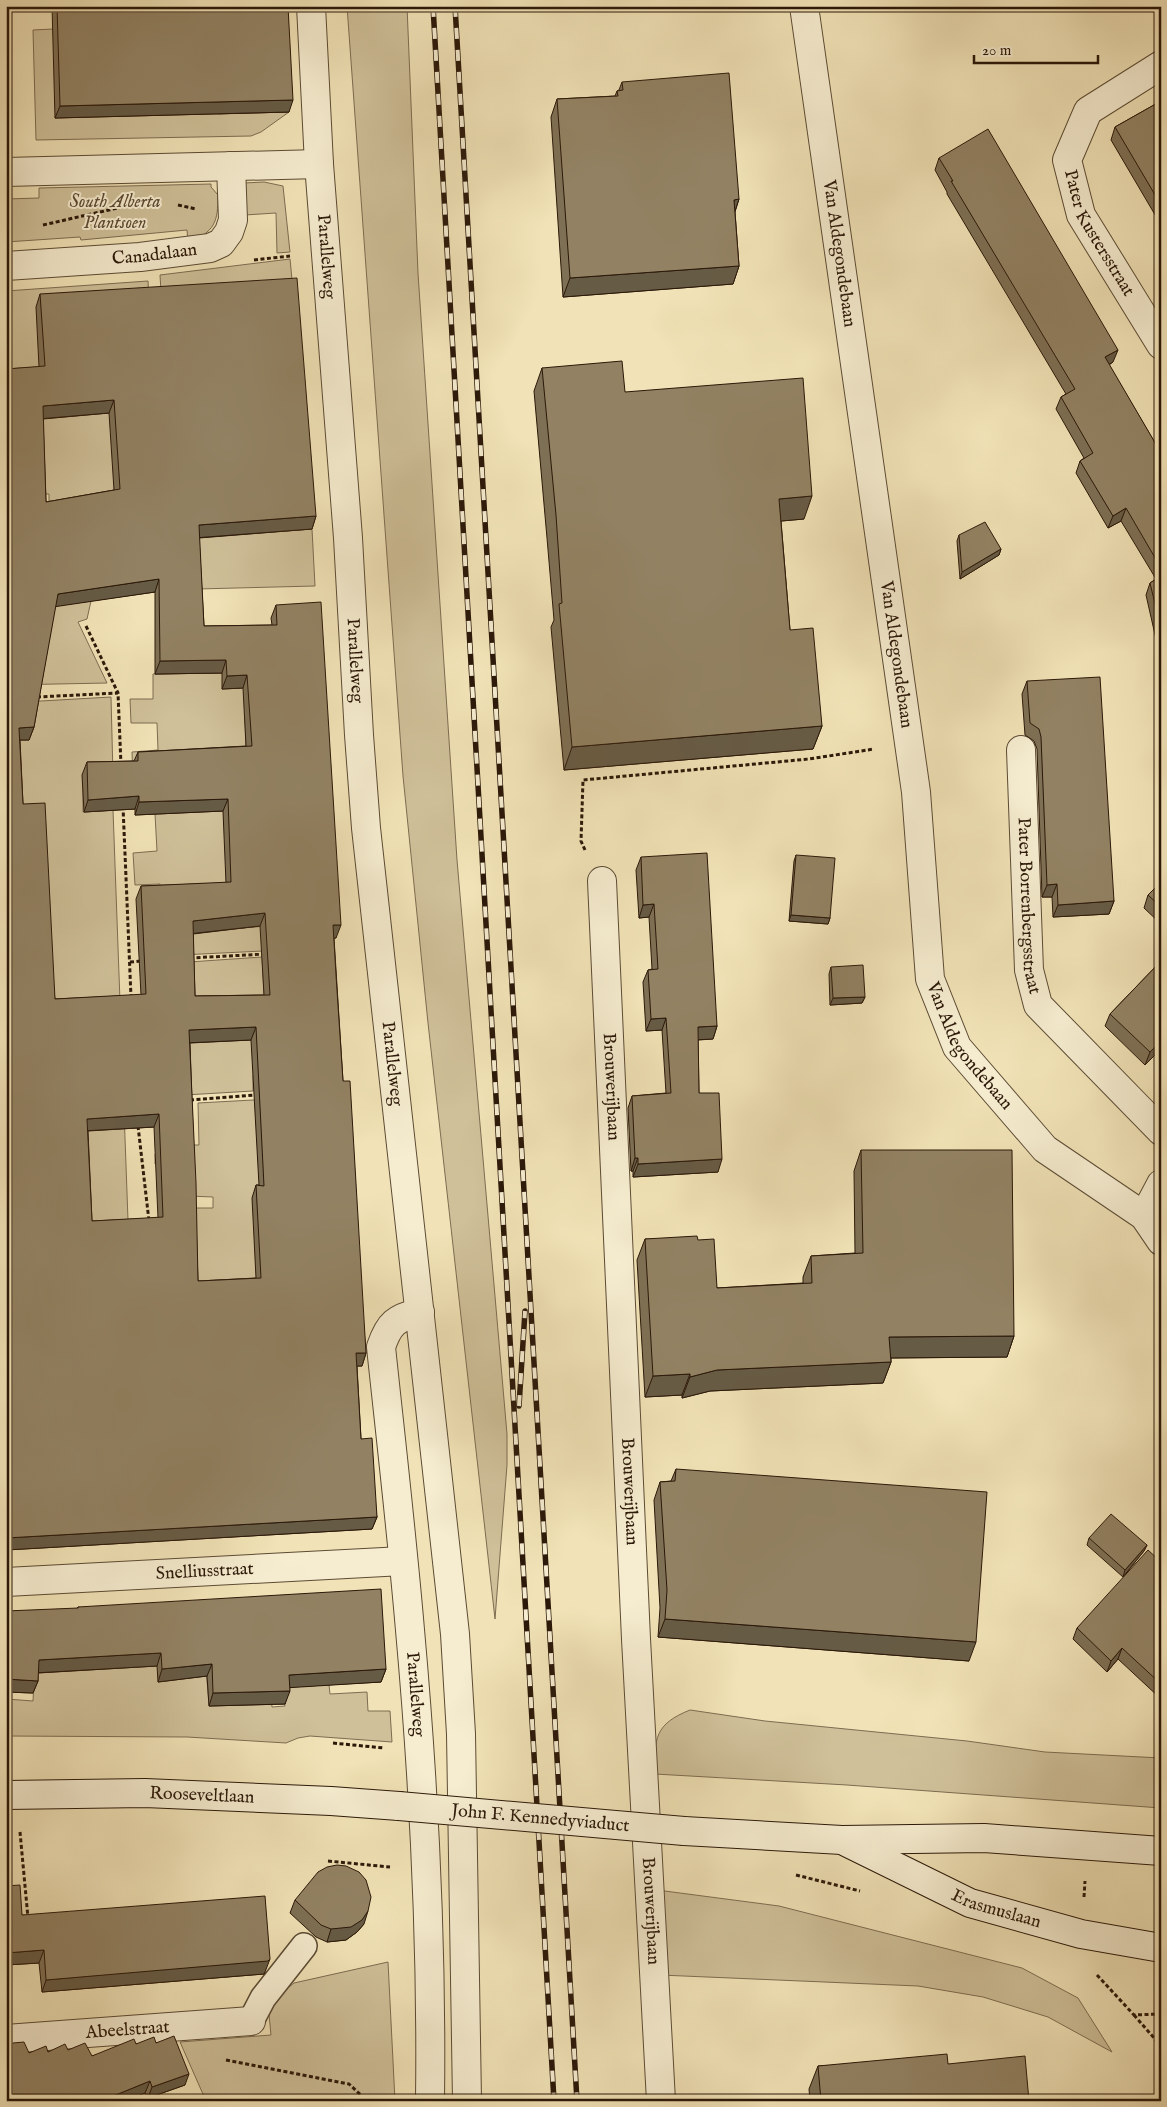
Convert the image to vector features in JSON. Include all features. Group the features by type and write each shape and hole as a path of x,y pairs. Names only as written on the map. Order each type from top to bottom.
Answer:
{"street":[{"name":"Parallelweg","path":"311,6 319,164 348,538 366,828 453,1614 459,1684 465,1881 466,2101"},
{"name":"Van Aldegondebaan","path":"804,6 916,792 930,979 957,1047 1045,1149 1144,1216"},
{"name":"Pater Kustersstraat","path":"1161,65 1088,111 1067,160 1081,215 1161,345"},
{"path":"6,172 319,164"},
{"path":"227,232 231,166"},
{"name":"Canadalaan","path":"6,266 190,252 210,248 227,232"},
{"name":"Pater Borrenbergsstraat","path":"1021,750 1029,970 1038,1004 1161,1131"},
{"name":"Brouwerijbaan","path":"602,881 636,1629 661,2101"},
{"path":"1161,1184 1144,1216 1161,1241"},
{"name":"Parallelweg","path":"420,1312 397,1320 386,1330 381,1347 410,1630 426,1870 431,2048 430,2101"},
{"name":"Snelliusstraat","path":"6,1582 403,1561"},
{"name":"Rooseveltlaan","path":"6,1795 145,1794 330,1801 399,1806"},
{"name":"John F. Kennedyviaduct","path":"399,1806 684,1831"},
{"name":"Erasmuslaan","path":"684,1831 842,1840 984,1838 1161,1850"},
{"name":"Erasmuslaan","path":"842,1840 970,1903 1081,1934 1161,1948"},
{"name":"Abeelstraat","path":"6,2040 251,2021"}],"lane":[{"path":"251,2021 262,1998 304,1946"}],"path":[{"path":"173,205 227,232 246,261 326,251"},
{"path":"34,227 124,206"},
{"path":"86,626 118,692 122,772"},
{"path":"34,697 118,692"},
{"path":"602,881 581,841 582,780 809,759 909,744"},
{"path":"123,802 131,1000"},
{"path":"189,958 269,954"},
{"path":"130,962 150,961"},
{"path":"185,1100 265,1095"},
{"path":"137,1122 150,1225"},
{"path":"332,1743 418,1752"},
{"path":"20,1832 28,1925"},
{"path":"1081,1934 1087,1845"},
{"path":"328,1861 426,1870"},
{"path":"1134,2015 1161,2046"},
{"path":"225,2060 349,2084 367,2101"}],"green space":[{"path":"126,6 218,114 289,112 261,132 251,136 36,140 33,30 53,29"},
{"path":"347,6 407,6 418,273 457,860 507,1434 507,1465 495,1619 428,1023 403,776"},
{"path":"264,182 283,186 290,252 277,253 276,213 245,215 244,183"},
{"name":"South Alberta Plantsoen","path":"211,184 211,187 218,195 216,219 209,230 188,242 187,230 81,240 80,237 6,242 6,199 39,198 39,188"},
{"path":"290,259 293,290 164,342 160,275"},
{"path":"148,281 149,299 77,360 242,534 312,529 315,586 197,589 49,513 49,494 41,494 6,381 6,291"},
{"path":"17,575 89,591 91,601 87,619 78,622 107,683 6,685"},
{"path":"222,673 275,686 245,718 246,747 227,775 242,928 280,925 263,951 181,955 162,916 160,884 135,885 133,853 157,851 155,814 133,780 132,752 158,750 157,723 131,723 130,699 153,699 153,674"},
{"path":"111,697 113,775 83,775 83,812 113,810 128,1220 22,1226 20,873 6,703"},
{"path":"262,957 264,994 271,993 226,1040 287,1038 289,1072 253,1075 253,1091 168,1096 189,962"},
{"path":"290,1098 300,1274 193,1294 188,1208 213,1208 213,1197 188,1196 188,1164 155,1164 155,1154 187,1153 187,1145 199,1145 198,1103"},
{"path":"148,1616 206,1668 209,1705 238,1704 270,1676 272,1707 285,1706 283,1661 329,1685 330,1694 367,1692 368,1711 390,1711 392,1742 310,1736 286,1743 187,1737 6,1736 6,1699 33,1701 37,1622"},
{"path":"690,1710 765,1721 967,1741 1045,1752 1161,1758 1161,1808 847,1785 655,1774 655,1751 659,1734 670,1721"},
{"path":"657,1890 779,1906 1022,1968 1078,1998 1112,2052 1048,2017 983,1997 918,1986 660,1975"},
{"path":"388,1962 395,2101 206,2101 180,2042 271,2035 268,2004 294,1983"}],"building":[{"path":"57,6 288,6 293,100 60,106"},
{"path":"729,73 739,199 734,200 739,266 570,278 557,99 618,96 617,91 623,90 622,82"},
{"path":"1161,101 1161,205 1115,127"},
{"path":"988,129 1118,350 1105,357 1161,453 1161,568 1126,508 1113,516 1080,461 1093,453 1061,397 1075,389 939,158"},
{"path":"297,278 316,516 199,525 204,626 277,625 276,605 321,602 341,925 333,925 343,1081 350,1081 366,1353 356,1353 361,1439 372,1438 377,1517 6,1538 6,369 45,366 40,294","holes":["114,400 120,489 46,502 43,406","159,579 160,661 226,660 227,676 247,675 252,746 138,752 138,761 87,762 88,800 139,796 139,802 228,799 231,882 141,886 146,994 55,999 45,803 23,804 19,728 34,727 58,594","265,913 270,995 195,996 193,921","256,1027 264,1186 256,1185 261,1278 198,1281 196,1183 189,1030","159,1114 163,1217 92,1221 87,1119"]},
{"path":"622,361 625,392 803,378 812,496 779,499 790,630 813,628 822,726 572,747 559,604 562,603 556,515 542,368"},
{"path":"985,522 1001,549 962,572 959,535"},
{"path":"1161,576 1161,629 1150,583"},
{"path":"1100,677 1114,901 1058,905 1057,884 1047,885 1041,737 1039,729 1030,723 1027,681"},
{"path":"707,853 717,1026 698,1027 699,1093 719,1093 722,1159 638,1164 638,1158 635,1158 632,1096 671,1093 666,1018 651,1019 648,970 658,969 654,904 643,905 641,857"},
{"path":"796,855 835,858 830,918 791,915"},
{"path":"1161,882 1161,907 1148,895"},
{"path":"1161,961 1161,1041 1150,1052 1110,1014"},
{"path":"863,965 865,997 833,998 831,967"},
{"path":"861,1150 1012,1150 1014,1336 889,1337 891,1362 717,1370 690,1377 690,1374 653,1376 645,1239 697,1236 698,1240 714,1239 717,1288 812,1283 811,1256 863,1253"},
{"path":"676,1469 987,1492 976,1642 665,1619 667,1590 660,1482 675,1481"},
{"path":"1111,1514 1147,1545 1125,1570 1089,1538"},
{"path":"1148,1550 1161,1562 1161,1684 1122,1648 1111,1661 1077,1628"},
{"path":"381,1589 386,1669 289,1675 290,1691 213,1693 212,1664 162,1669 161,1653 39,1660 38,1681 6,1679 6,1611"},
{"path":"346,1866 359,1872 366,1880 371,1897 368,1911 362,1920 351,1927 331,1929 321,1925 295,1900 318,1872 327,1867"},
{"path":"20,1885 22,1915 265,1896 270,1959 268,1961 46,1980 44,1950 6,1953 6,1886"},
{"path":"174,2036 189,2074 152,2087 150,2081 101,2101 6,2101 6,2046 13,2043 24,2042 29,2053 46,2046 48,2052 65,2044 68,2050 85,2043 92,2056 134,2039 136,2044 154,2037 156,2043"},
{"path":"947,2054 948,2064 1025,2056 1029,2101 821,2101 818,2066"}],"railway":[{"path":"433,6 554,2101"},
{"path":"455,6 577,2101"},
{"path":"519,1406 525,1311"}]}
